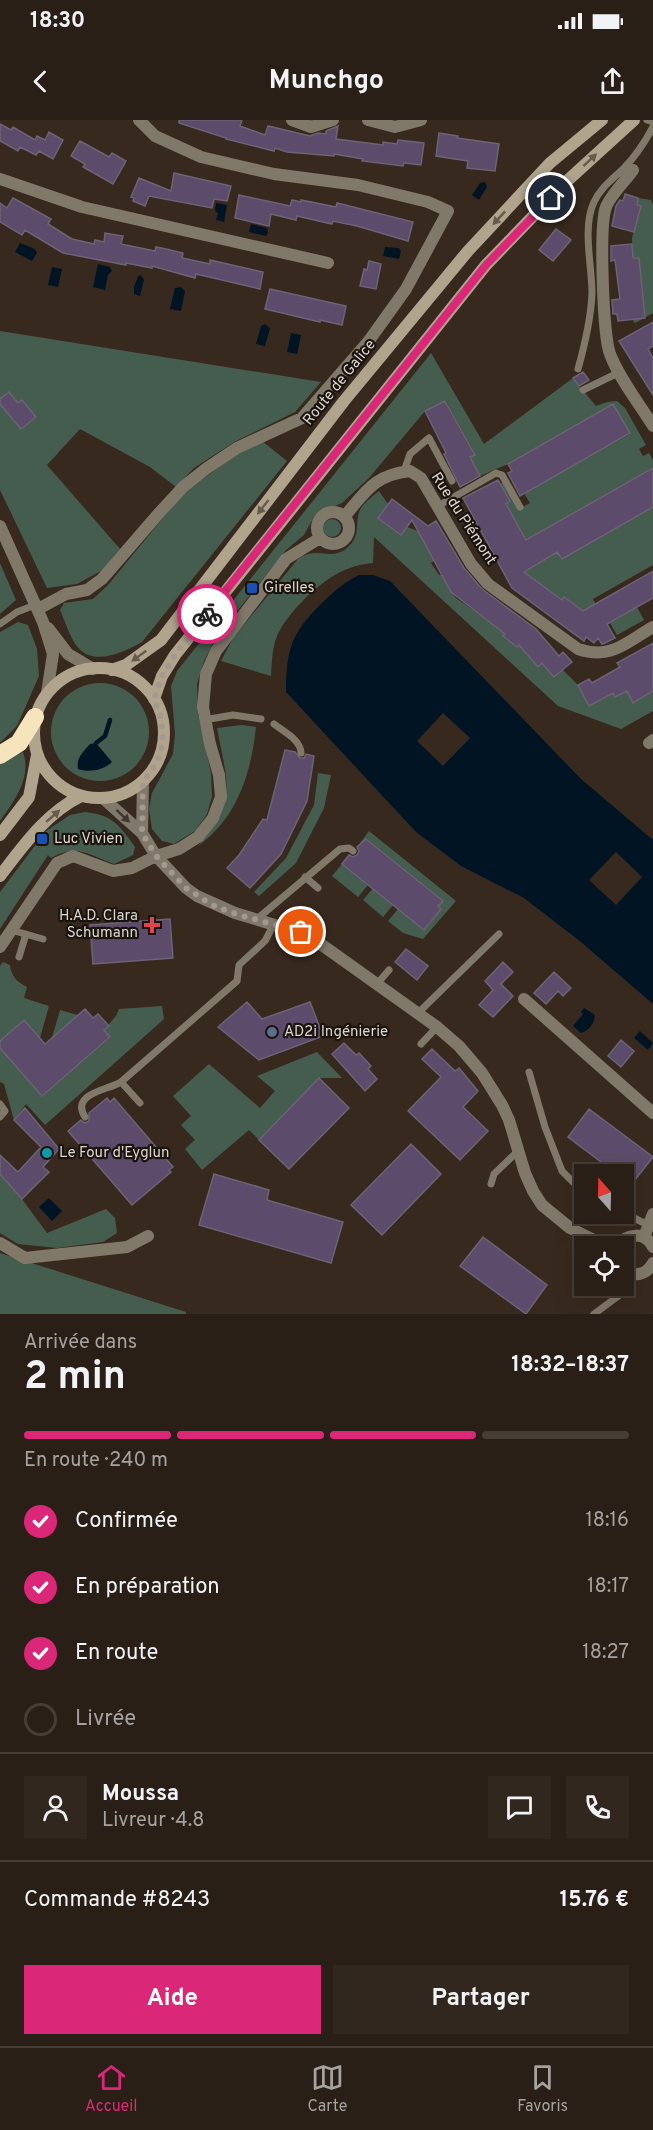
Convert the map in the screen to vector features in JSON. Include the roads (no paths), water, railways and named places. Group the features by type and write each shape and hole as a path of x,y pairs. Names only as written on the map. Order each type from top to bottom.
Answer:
{"highway":[{"path":"0,756 19,743 35,717"}],"main road":[{"name":"Route de Galice","path":"112,670 126,665 161,640 344,401 468,251 550,163 602,120"},
{"path":"154,699 162,676 175,655 486,265 567,181 634,120"},
{"path":"93,669 112,670 127,675 142,685 154,699 162,718 164,737 160,756 143,781 127,792 104,799 81,796 58,785 47,774 37,755 33,738 35,717 47,693 60,681 75,673 93,669"},
{"path":"0,835 29,797 37,755"},
{"path":"0,876 35,831 70,802 81,796"}],"street":[{"path":"37,607 66,594 87,590 102,579 183,487 237,448 302,418 368,342 400,298 448,211 428,202 358,185 274,174 201,157 155,136 139,120"},
{"path":"292,120 311,127 333,120"},
{"path":"368,120 395,127 421,120"},
{"path":"633,170 606,207 603,236 606,336 610,354 653,426"},
{"path":"0,179 82,207 328,263"},
{"path":"344,517 373,483 393,472 404,471"},
{"name":"Rue du Piémont","path":"404,471 410,471 421,478 471,564 488,584 578,649 594,654 607,653 653,627"},
{"path":"336,513 344,517 348,532 343,540 332,544 320,538 317,527 322,517 336,513"},
{"path":"0,526 37,607 53,654 47,693"},
{"path":"0,946 57,863 74,856 112,871 132,868 156,856 179,849 198,837 213,818 221,797 219,775 202,707 206,674 216,651 286,559 320,538"},
{"path":"43,622 68,654 93,669"},
{"path":"142,833 143,781"},
{"path":"104,799 142,833 156,856 196,896 212,905 308,935 411,1011 437,1027 469,1056 494,1090 509,1120 517,1152 533,1191 542,1205 570,1228 586,1236"},
{"path":"524,999 653,1113"},
{"path":"644,1237 651,1219"},
{"path":"0,1243 25,1258 127,1247 148,1236"},
{"path":"634,1236 644,1237 653,1247"},
{"path":"634,1275 644,1273 653,1263"}],"lane":[{"path":"647,120 653,122"},
{"path":"578,369 586,341 592,295 592,272 588,250 593,203 605,185 642,147 653,127"},
{"path":"583,390 620,372"},
{"path":"404,471 410,454 429,438 452,481"},
{"path":"438,506 496,473 502,475 520,507"},
{"path":"0,624 17,612 37,607"},
{"path":"204,720 233,715 261,719"},
{"path":"274,724 297,741 301,746 301,753"},
{"path":"257,919 340,849 349,848 353,851"},
{"path":"305,877 318,888"},
{"path":"85,1117 82,1113 82,1106 86,1097 94,1091 113,1087 121,1082 237,981 238,965 265,941 274,924"},
{"path":"11,930 43,939"},
{"path":"19,957 26,934"},
{"path":"411,1011 499,934"},
{"path":"377,984 389,970"},
{"path":"421,1044 437,1027"},
{"path":"529,1072 545,1127 562,1171 574,1183"},
{"path":"121,1082 140,1103"},
{"path":"0,1104 5,1111 0,1117"},
{"path":"491,1184 494,1174 517,1152"},
{"path":"634,1215 651,1219"},
{"path":"594,1314 618,1296"}],"water":[{"path":"485,182 487,187 479,200 472,195 480,183"},
{"path":"216,203 227,205 224,222 216,220 218,213 215,211"},
{"path":"251,224 267,228 268,233 266,236 249,232"},
{"path":"20,243 35,249 37,253 32,261 15,252"},
{"path":"385,247 399,248 401,251 399,259 383,256"},
{"path":"98,264 110,267 112,271 108,275 105,290 93,287"},
{"path":"52,267 62,269 58,287 48,285"},
{"path":"141,275 144,280 140,296 134,294 134,287 138,276"},
{"path":"181,287 185,291 181,311 170,309 175,288"},
{"path":"265,324 270,328 265,346 256,344 261,326"},
{"path":"291,333 301,335 297,354 287,352"},
{"path":"359,575 373,575 390,581 581,779 653,840 653,1004 581,942 524,898 461,866 416,832 286,692 289,654 292,643 303,624 330,596"},
{"path":"96,743 112,762 96,770 78,769 81,755 90,744"},
{"path":"584,1008 595,1015 591,1026 581,1033 573,1026 583,1014 581,1012"},
{"path":"640,1031 653,1043 648,1050 634,1038"},
{"path":"49,1198 62,1211 52,1221 39,1207"}],"waterway":[{"path":"96,743 105,736 110,720"}],"place":[{"name":"Girelles","path":"252,588"},
{"name":"Luc Vivien","path":"42,839"},
{"name":"H.A.D. Clara Schumann","path":"152,925"},
{"name":"AD2i Ingénierie","path":"272,1032"},
{"name":"Le Four d'Eyglun","path":"47,1153"}]}
